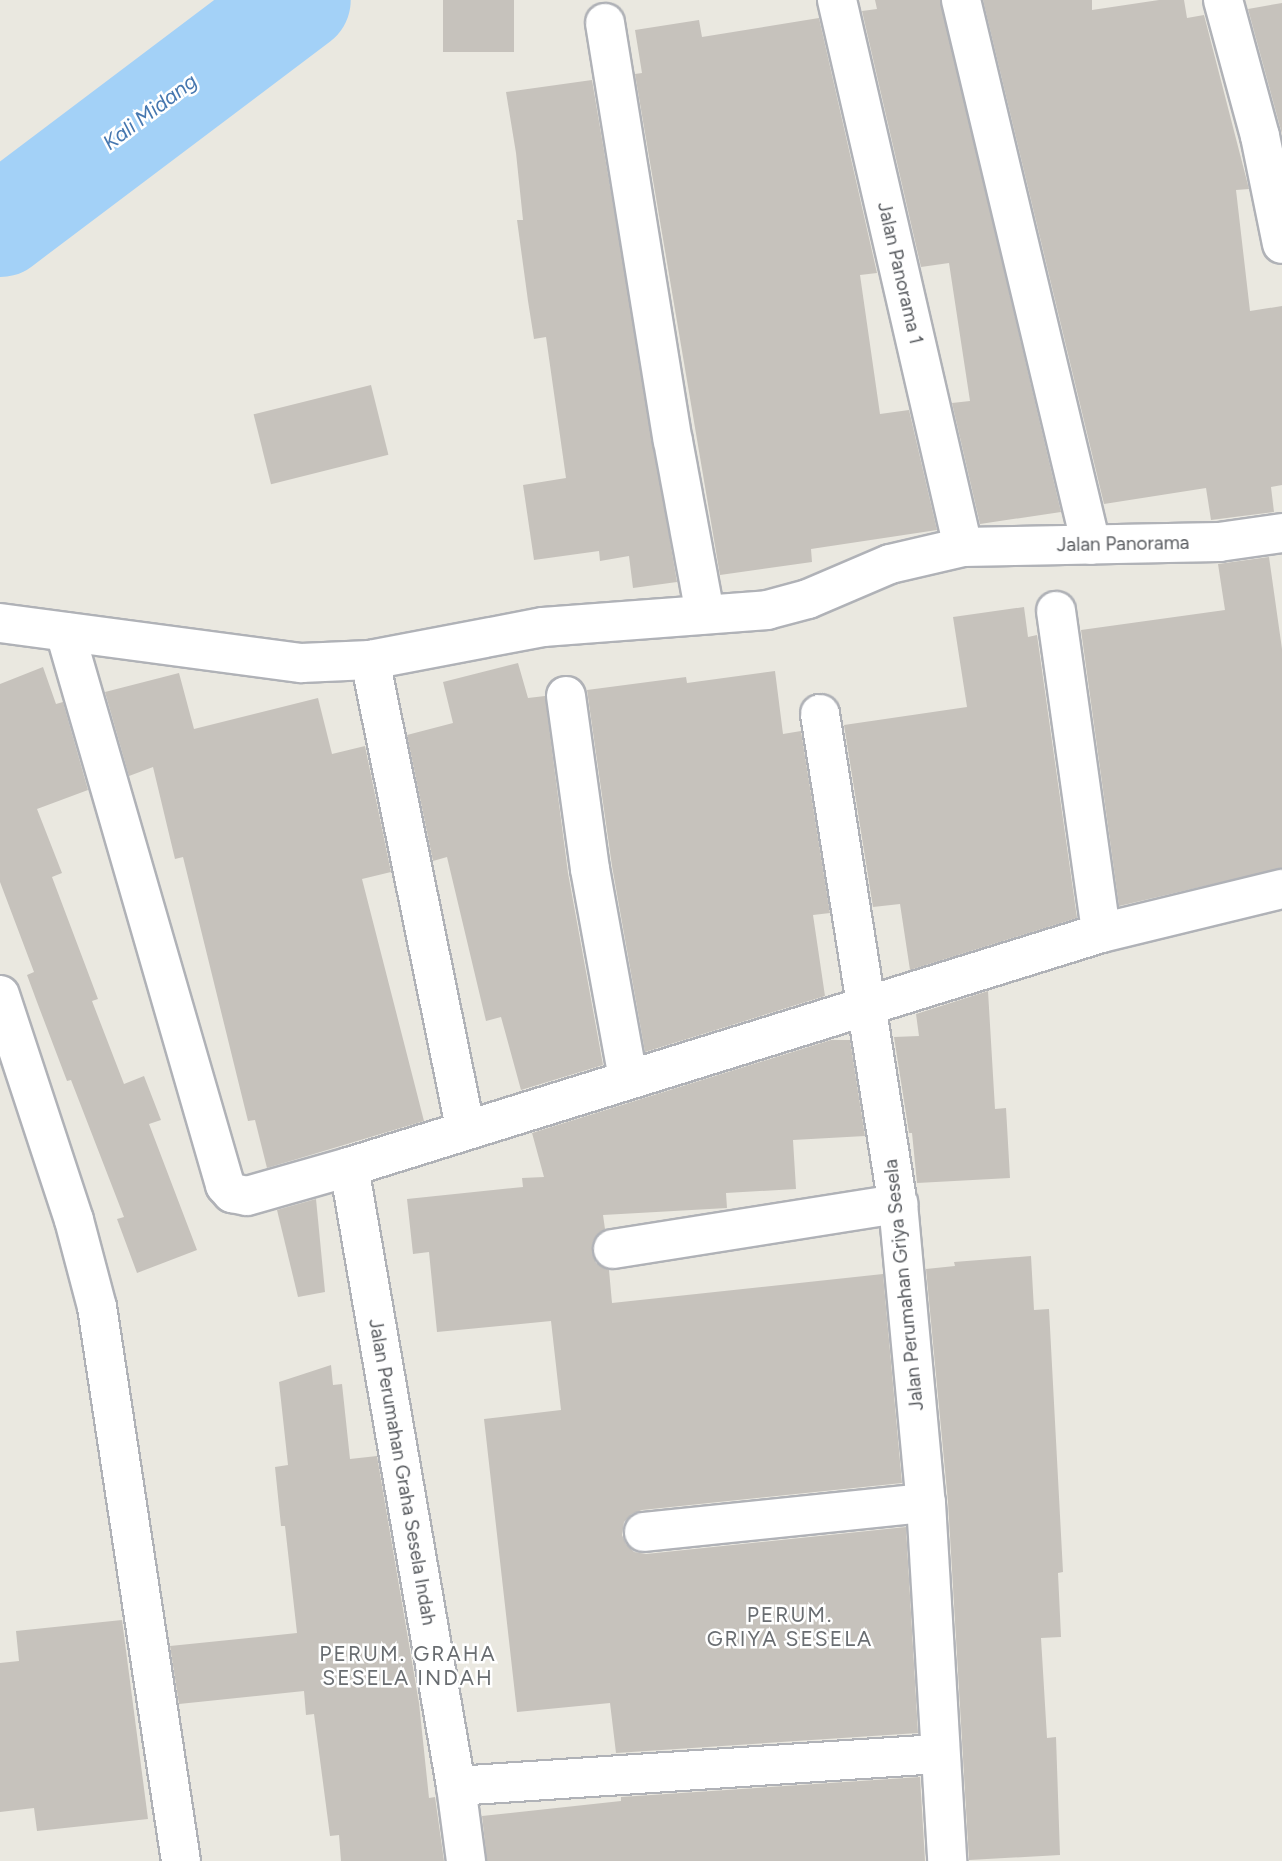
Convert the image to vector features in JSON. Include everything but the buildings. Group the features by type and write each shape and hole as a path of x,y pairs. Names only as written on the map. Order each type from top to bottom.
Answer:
{"street":[{"name":"Jalan Panorama 1","path":"837,0 963,547"},
{"path":"961,0 1091,545"},
{"path":"1223,0 1260,136 1282,244"},
{"path":"605,23 673,441 705,614"},
{"name":"Jalan Panorama","path":"0,622 301,663 370,660 543,627 767,610 808,599 890,564 963,547 1219,542 1282,533"},
{"path":"1056,611 1101,933"},
{"path":"65,632 225,1185 232,1193 247,1196 349,1167 1101,933 1282,889"},
{"path":"370,660 465,1129"},
{"path":"566,696 590,869 628,1079"},
{"name":"Jalan Perumahan Griya Sesela","path":"820,714 898,1204 926,1503 947,1861"},
{"path":"0,995 69,1206 97,1307 181,1861"},
{"name":"Jalan Perumahan Graha Sesela Indah","path":"349,1167 456,1786 466,1861"},
{"path":"613,1249 898,1204"},
{"path":"644,1532 926,1503"},
{"path":"456,1786 939,1754"}],"waterway":[{"name":"Kali Midang","path":"0,225 299,0"}],"district":[{"name":"PERUM. GRIYA SESELA","path":"790,1627"},
{"name":"PERUM. GRAHA SESELA INDAH","path":"408,1666"}]}
